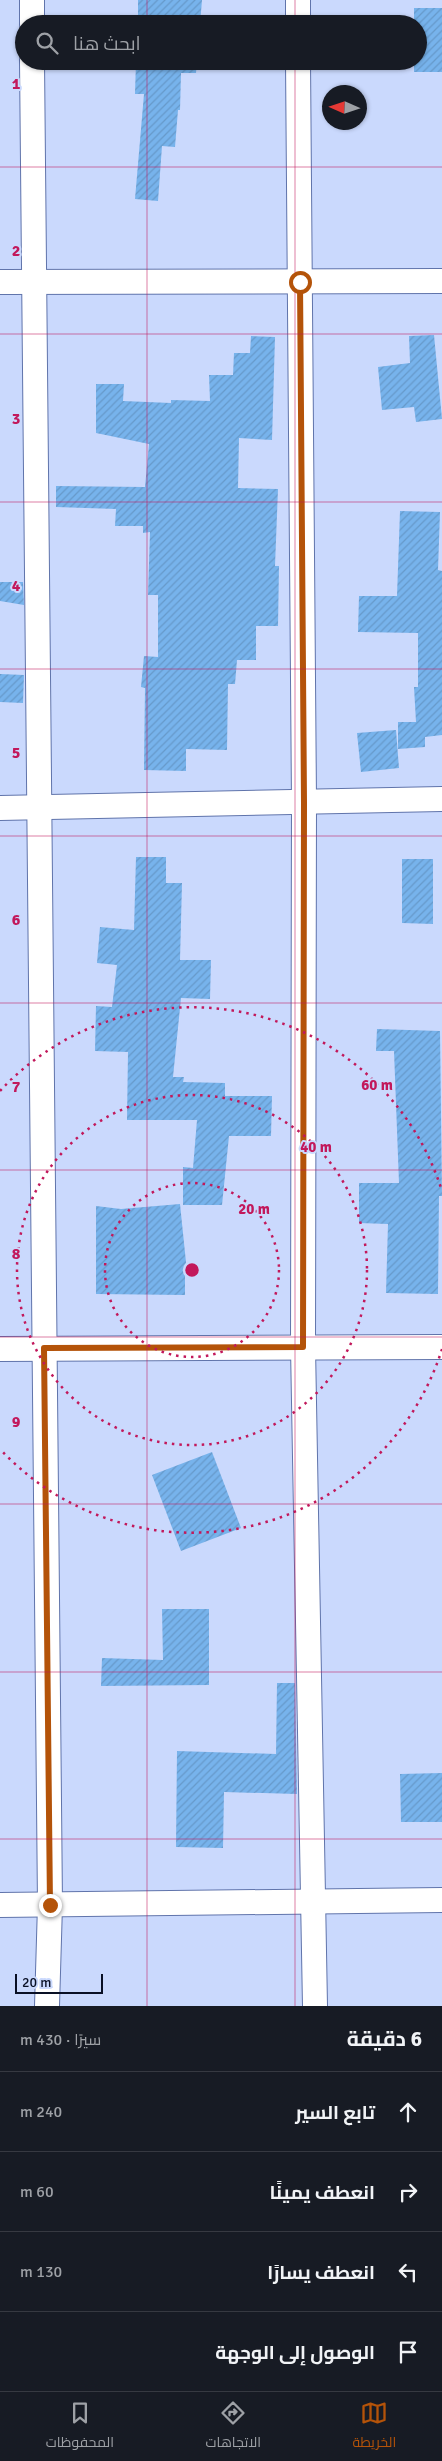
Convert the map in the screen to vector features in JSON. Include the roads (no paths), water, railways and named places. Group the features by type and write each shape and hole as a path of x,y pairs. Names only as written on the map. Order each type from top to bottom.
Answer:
{"street":[{"path":"32,0 32,15"},
{"path":"298,0 298,15"},
{"path":"32,70 50,1905 47,2006"},
{"path":"298,70 304,802 303,1347 315,2006"},
{"path":"0,282 442,281"},
{"path":"0,808 442,799"},
{"path":"0,1348 442,1346"},
{"path":"0,1905 442,1900"}]}
